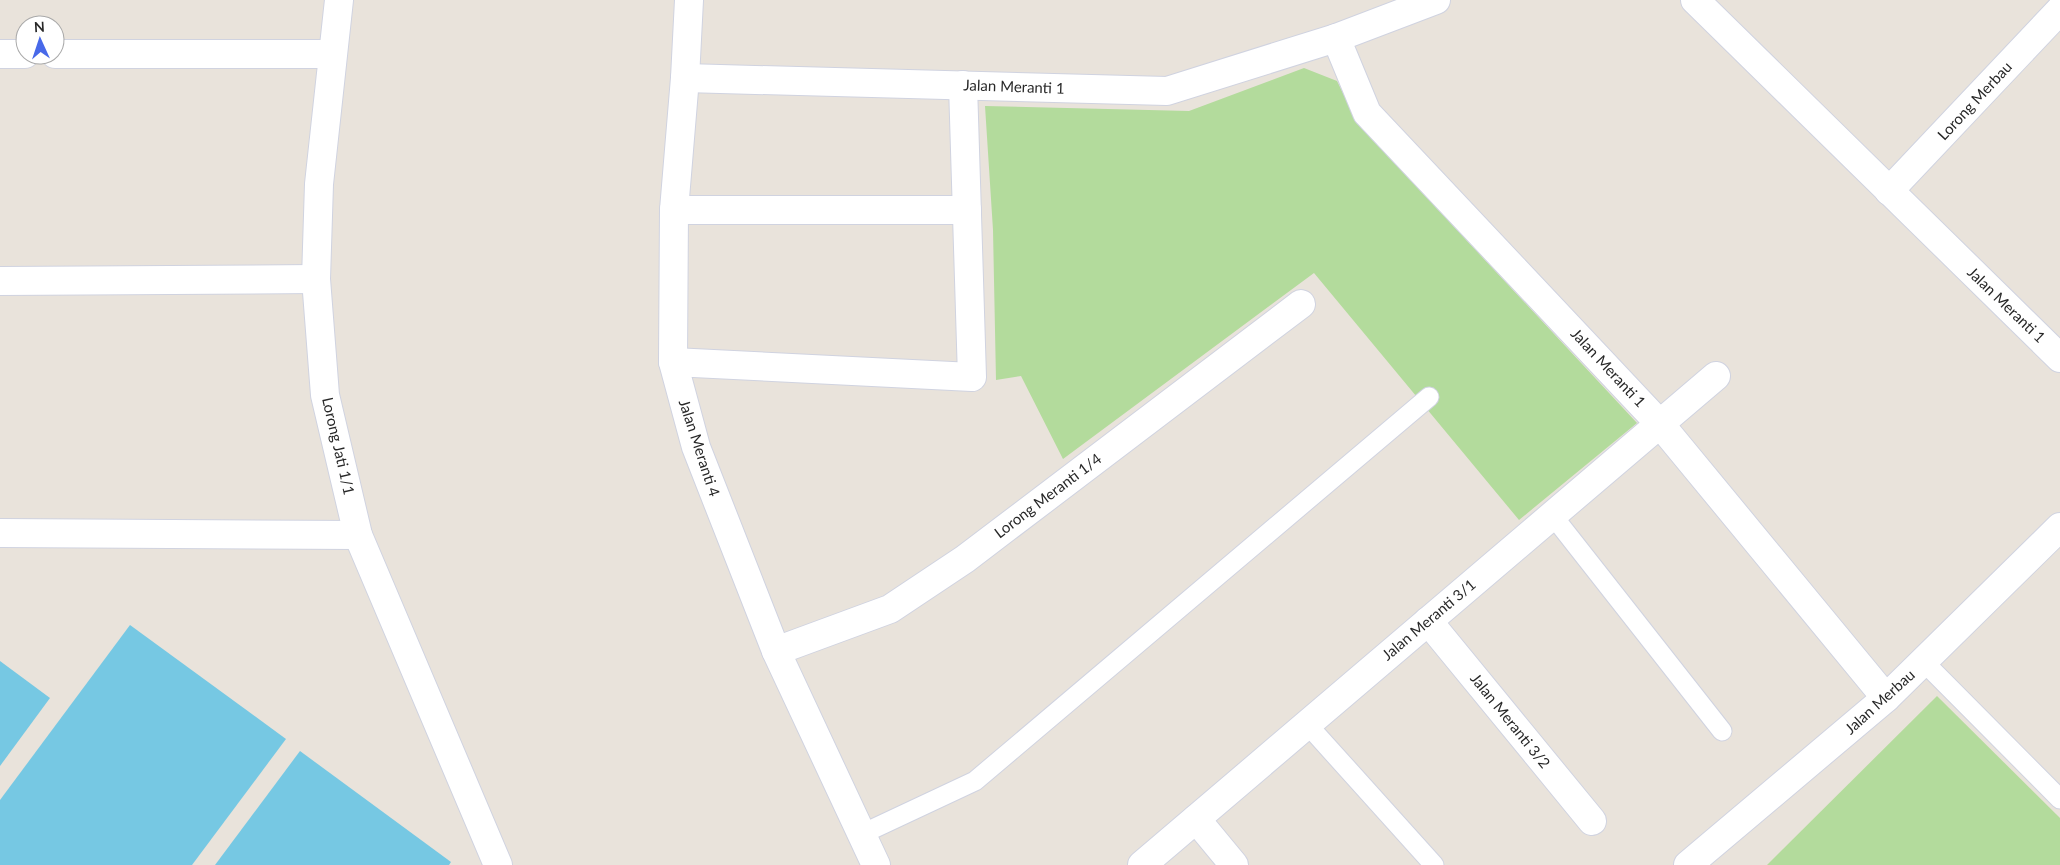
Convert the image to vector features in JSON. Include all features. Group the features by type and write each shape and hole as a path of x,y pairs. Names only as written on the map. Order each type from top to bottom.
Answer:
{"street":[{"name":"Lorong Jati 1/1","path":"339,0 319,184 316,279 325,395 358,535 498,865"},
{"name":"Jalan Meranti 4","path":"689,0 685,78 674,210 672,362 696,447 776,651 876,865"},
{"name":"Jalan Meranti 1","path":"685,78 1167,91 1336,38 1436,0"},
{"name":"Jalan Meranti 1","path":"1695,0 2060,358"},
{"name":"Lorong Merbau","path":"1889,191 2060,10"},
{"name":"Jalan Meranti 1","path":"1336,38 1367,113 1660,424 1886,698"},
{"path":"0,54 15,54"},
{"path":"65,54 332,54"},
{"path":"672,362 972,377 964,86"},
{"path":"674,210 967,210"},
{"path":"0,281 316,279"},
{"name":"Lorong Meranti 1/4","path":"776,651 890,609 898,604 965,559 1300,304"},
{"name":"Jalan Meranti 3/1","path":"1142,865 1716,376"},
{"name":"Jalan Merbau","path":"1688,865 1886,698 2060,527"},
{"path":"0,533 358,535"},
{"name":"Jalan Meranti 3/2","path":"1428,621 1592,821"},
{"path":"1196,819 1234,865"}],"lane":[{"path":"862,834 975,781 1429,397"},
{"path":"1553,516 1722,731"},
{"path":"1924,662 2060,800"},
{"path":"1307,724 1434,865"}],"green space":[{"path":"1304,68 1337,81 1359,125 1637,423 1519,520 1314,273 1063,459 1021,376 996,380 993,230 985,106 1189,111"},
{"path":"1937,696 2060,818 2060,865 1767,865"}],"water":[{"path":"130,625 286,739 192,865 0,865 0,800"},
{"path":"0,661 50,698 0,766"},
{"path":"300,751 451,862 449,865 215,865"}]}
